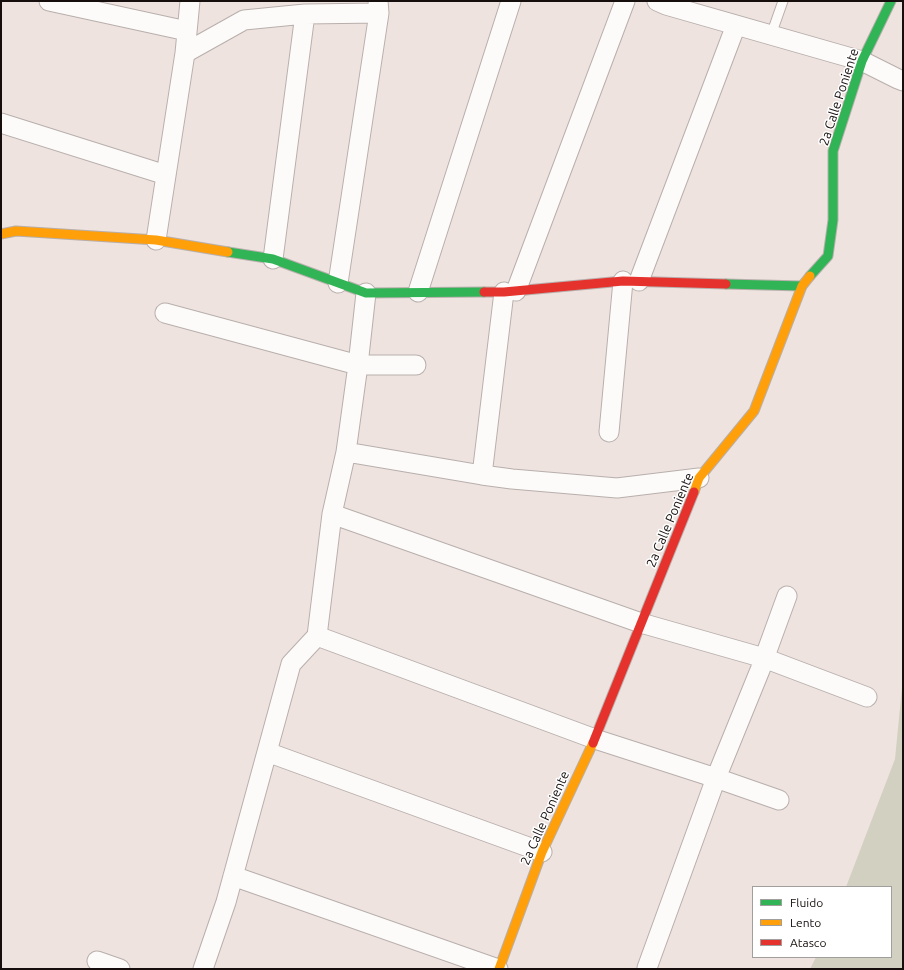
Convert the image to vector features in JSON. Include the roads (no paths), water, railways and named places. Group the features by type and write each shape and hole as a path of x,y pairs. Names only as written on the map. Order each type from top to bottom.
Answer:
{"street":[{"path":"49,1 188,31"},
{"path":"156,240 185,53 190,1"},
{"path":"418,292 511,1"},
{"path":"482,475 510,291 625,1"},
{"name":"2a Calle Poniente","path":"499,969 542,852 595,739 700,478 754,411 802,286 828,256 832,220 833,151 862,61 891,1"},
{"path":"663,2 736,25 862,61 903,81"},
{"path":"185,53 244,20 378,7 338,283"},
{"path":"273,259 305,14"},
{"path":"610,432 631,281 736,25"},
{"path":"1,123 166,175"},
{"path":"1,234 16,231 156,240 273,259 366,293 510,291 631,281 802,286"},
{"path":"203,969 226,902 291,664 317,636 332,514 346,452 366,293"},
{"path":"164,313 358,365 416,365"},
{"path":"346,452 512,479 617,488 700,478"},
{"path":"332,514 641,623 764,658 868,697"},
{"path":"647,968 716,778 787,596"},
{"path":"317,636 595,739 779,800"},
{"path":"267,752 542,852"},
{"path":"233,876 499,969"},
{"path":"97,960 120,969"}],"lane":[{"path":"771,35 782,1"}]}
